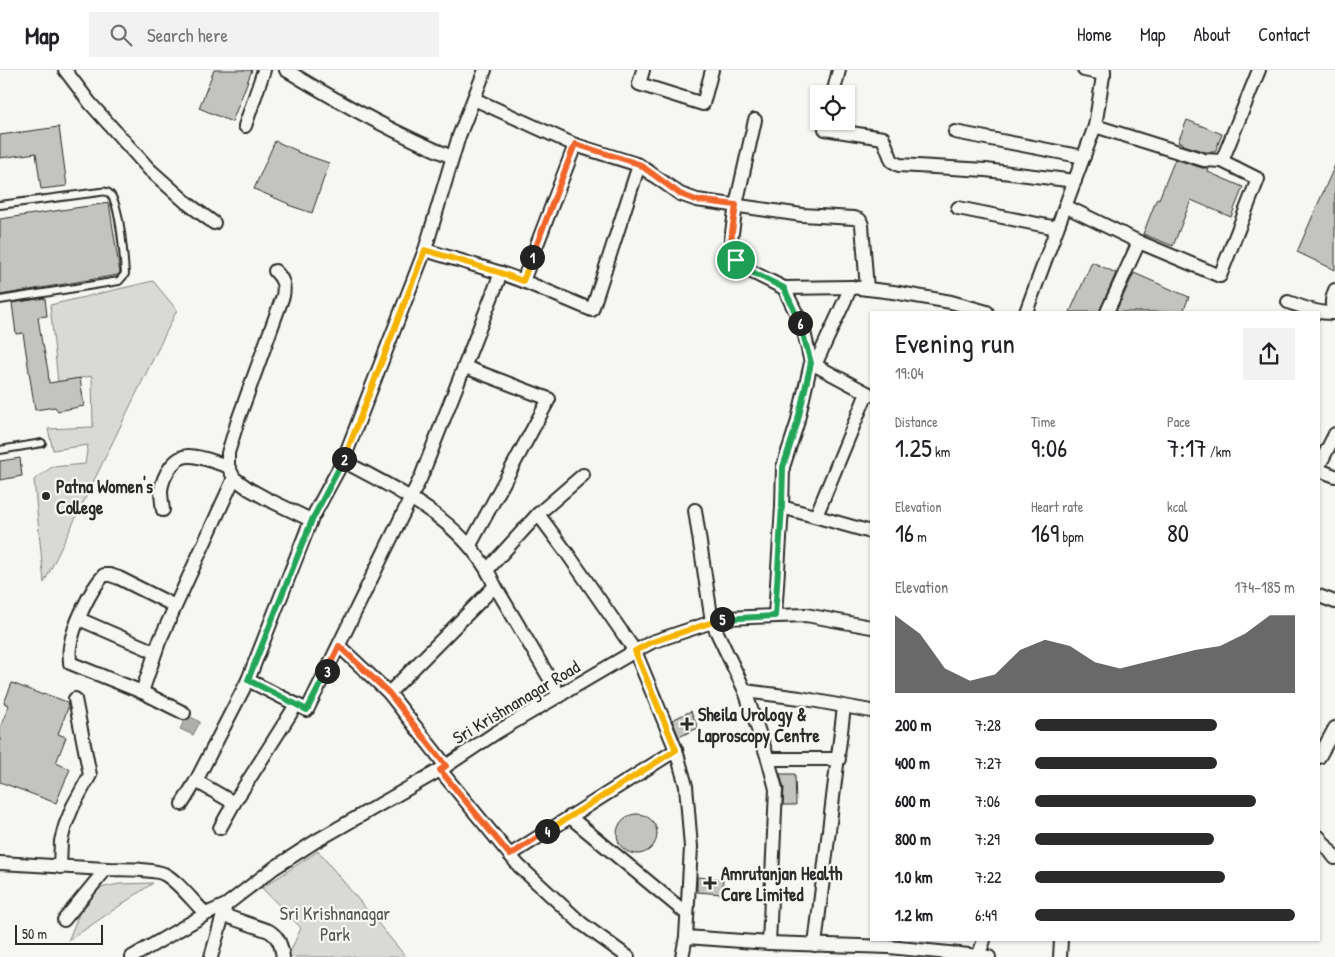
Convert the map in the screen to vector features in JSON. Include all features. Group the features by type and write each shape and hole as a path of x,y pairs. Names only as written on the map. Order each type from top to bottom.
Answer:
{"street":[{"path":"65,70 90,103 150,169 186,203 214,223"},
{"path":"245,126 264,70"},
{"path":"286,70 394,131 452,157"},
{"path":"182,804 196,781 248,680 312,520 343,461 425,250 459,136 485,70"},
{"path":"643,70 639,84 703,104 712,70"},
{"path":"835,85 839,70"},
{"path":"1026,311 1095,126 1104,72 1084,70"},
{"path":"1222,161 1259,70"},
{"path":"474,99 575,144 639,164 680,194 696,200 802,215 860,220 867,290"},
{"path":"756,120 736,205 731,240 736,260 744,268 784,288 851,287 930,298 983,311"},
{"path":"1065,206 1139,242 1220,276 1258,179 1222,161 1204,160 1095,126"},
{"path":"831,130 883,138 892,161 899,165 986,170 1075,181"},
{"path":"955,132 1084,157"},
{"path":"523,281 575,144"},
{"path":"425,250 501,273 592,310 639,164"},
{"path":"958,208 1057,228"},
{"path":"1107,311 1139,242"},
{"path":"275,271 282,279 284,287 283,296 238,420 228,453 228,466 234,478 267,499 312,520"},
{"path":"248,680 307,710 421,477 501,273"},
{"path":"775,616 783,467 813,364 851,287"},
{"path":"784,288 802,327 813,364 869,394 816,516"},
{"path":"1320,312 1335,312 1332,308 1332,303 1335,290"},
{"path":"1288,302 1313,311"},
{"path":"465,367 549,399 470,545"},
{"path":"1320,464 1335,434"},
{"path":"163,510 161,489 164,480 171,467 181,457 195,457 228,466"},
{"path":"343,461 410,498 440,518 470,545 488,569 495,586 560,696"},
{"path":"1320,470 1335,476"},
{"path":"488,569 538,514 583,475"},
{"path":"142,692 155,652 234,478"},
{"path":"782,506 870,532"},
{"path":"695,510 712,622 745,691 776,789 769,943"},
{"path":"538,514 635,651 676,750 686,786 692,847 686,937 682,957"},
{"path":"175,606 110,574 104,575 94,589 75,628 70,648 70,663 142,692 184,713"},
{"path":"389,693 495,586"},
{"path":"1320,596 1335,602"},
{"name":"Sri Krishnanagar Road","path":"132,957 206,914 224,910 254,883 287,866 316,841 443,768 497,732 652,642 724,618 806,615 870,626"},
{"path":"79,619 155,652"},
{"path":"339,646 389,693 443,768 519,866 581,923 620,955"},
{"path":"745,691 800,698 870,711"},
{"path":"60,867 61,841 73,806 90,775 76,700"},
{"path":"220,828 296,704"},
{"path":"815,944 844,707"},
{"path":"1320,755 1335,728"},
{"path":"510,855 676,750"},
{"path":"768,759 839,759"},
{"path":"196,781 234,803"},
{"path":"570,817 687,914"},
{"path":"1320,838 1335,858"},
{"path":"0,863 152,871 164,874 174,881 206,914"},
{"path":"64,920 106,869"},
{"path":"211,957 224,910 276,935 280,941 282,957"},
{"path":"686,937 815,944 830,951 889,948 989,957"},
{"path":"978,956 984,941"},
{"path":"1060,957 1061,941"}],"lane":[{"path":"0,205 106,191 110,193 114,199 118,214 125,274 119,281 0,300"},
{"path":"0,450 42,443"}],"green space":[{"path":"153,281 177,310 44,583 34,480 52,467 85,464 88,445 53,450 48,429 93,427 92,376 58,382 50,305"},
{"name":"Sri Krishnanagar Park","path":"318,851 406,957 288,957 301,928 262,888"},
{"path":"153,883 68,941 81,909 100,888 119,884"}],"shaded area":[{"path":"187,715 200,722 193,735 180,729"}],"building":[{"path":"214,70 252,70 232,122 199,108"},
{"path":"1187,120 1222,134 1215,152 1205,152 1178,142"},
{"path":"59,127 67,186 41,189 36,153 0,158 0,135"},
{"path":"275,141 297,152 329,163 312,213 288,205 254,189"},
{"path":"1175,159 1202,168 1209,168 1208,172 1243,187 1231,217 1191,200 1173,246 1143,234"},
{"path":"1335,165 1335,270 1297,252"},
{"path":"109,203 120,272 118,275 0,295 0,219"},
{"path":"1092,262 1116,273 1099,311 1070,311"},
{"path":"1134,273 1189,297 1183,311 1116,311"},
{"path":"45,298 47,316 38,317 49,383 80,378 84,406 58,411 55,407 35,410 23,333 16,334 12,303"},
{"path":"20,458 22,476 0,480 0,461"},
{"path":"12,683 67,702 68,708 58,734 66,737 56,763 70,769 56,803 0,782 0,728 9,705 4,703"},
{"path":"691,711 698,728 679,737 672,720"},
{"path":"780,774 795,774 796,805 783,805 784,789"},
{"path":"633,814 641,814 648,817 654,823 657,834 654,845 648,851 641,854 633,854 626,851 620,845 617,838 617,830 620,823 626,817"},
{"path":"697,877 723,879 722,894 697,892"}],"place":[{"name":"Patna Women's College","path":"46,496"},
{"name":"Sheila Urology & Laproscopy Centre","path":"687,724"},
{"name":"Amrutanjan Health Care Limited","path":"710,883"}],"route":[{"path":"575,144 639,164 680,194 696,200 736,205 731,240 733,255 736,260 744,268 784,288 802,327 811,363 797,424 783,467 775,616 724,618 652,642 635,651 676,750 510,855 440,770 446,766 389,693 339,646 307,710 248,680 312,520 343,461 425,250 523,281 575,144"}]}
